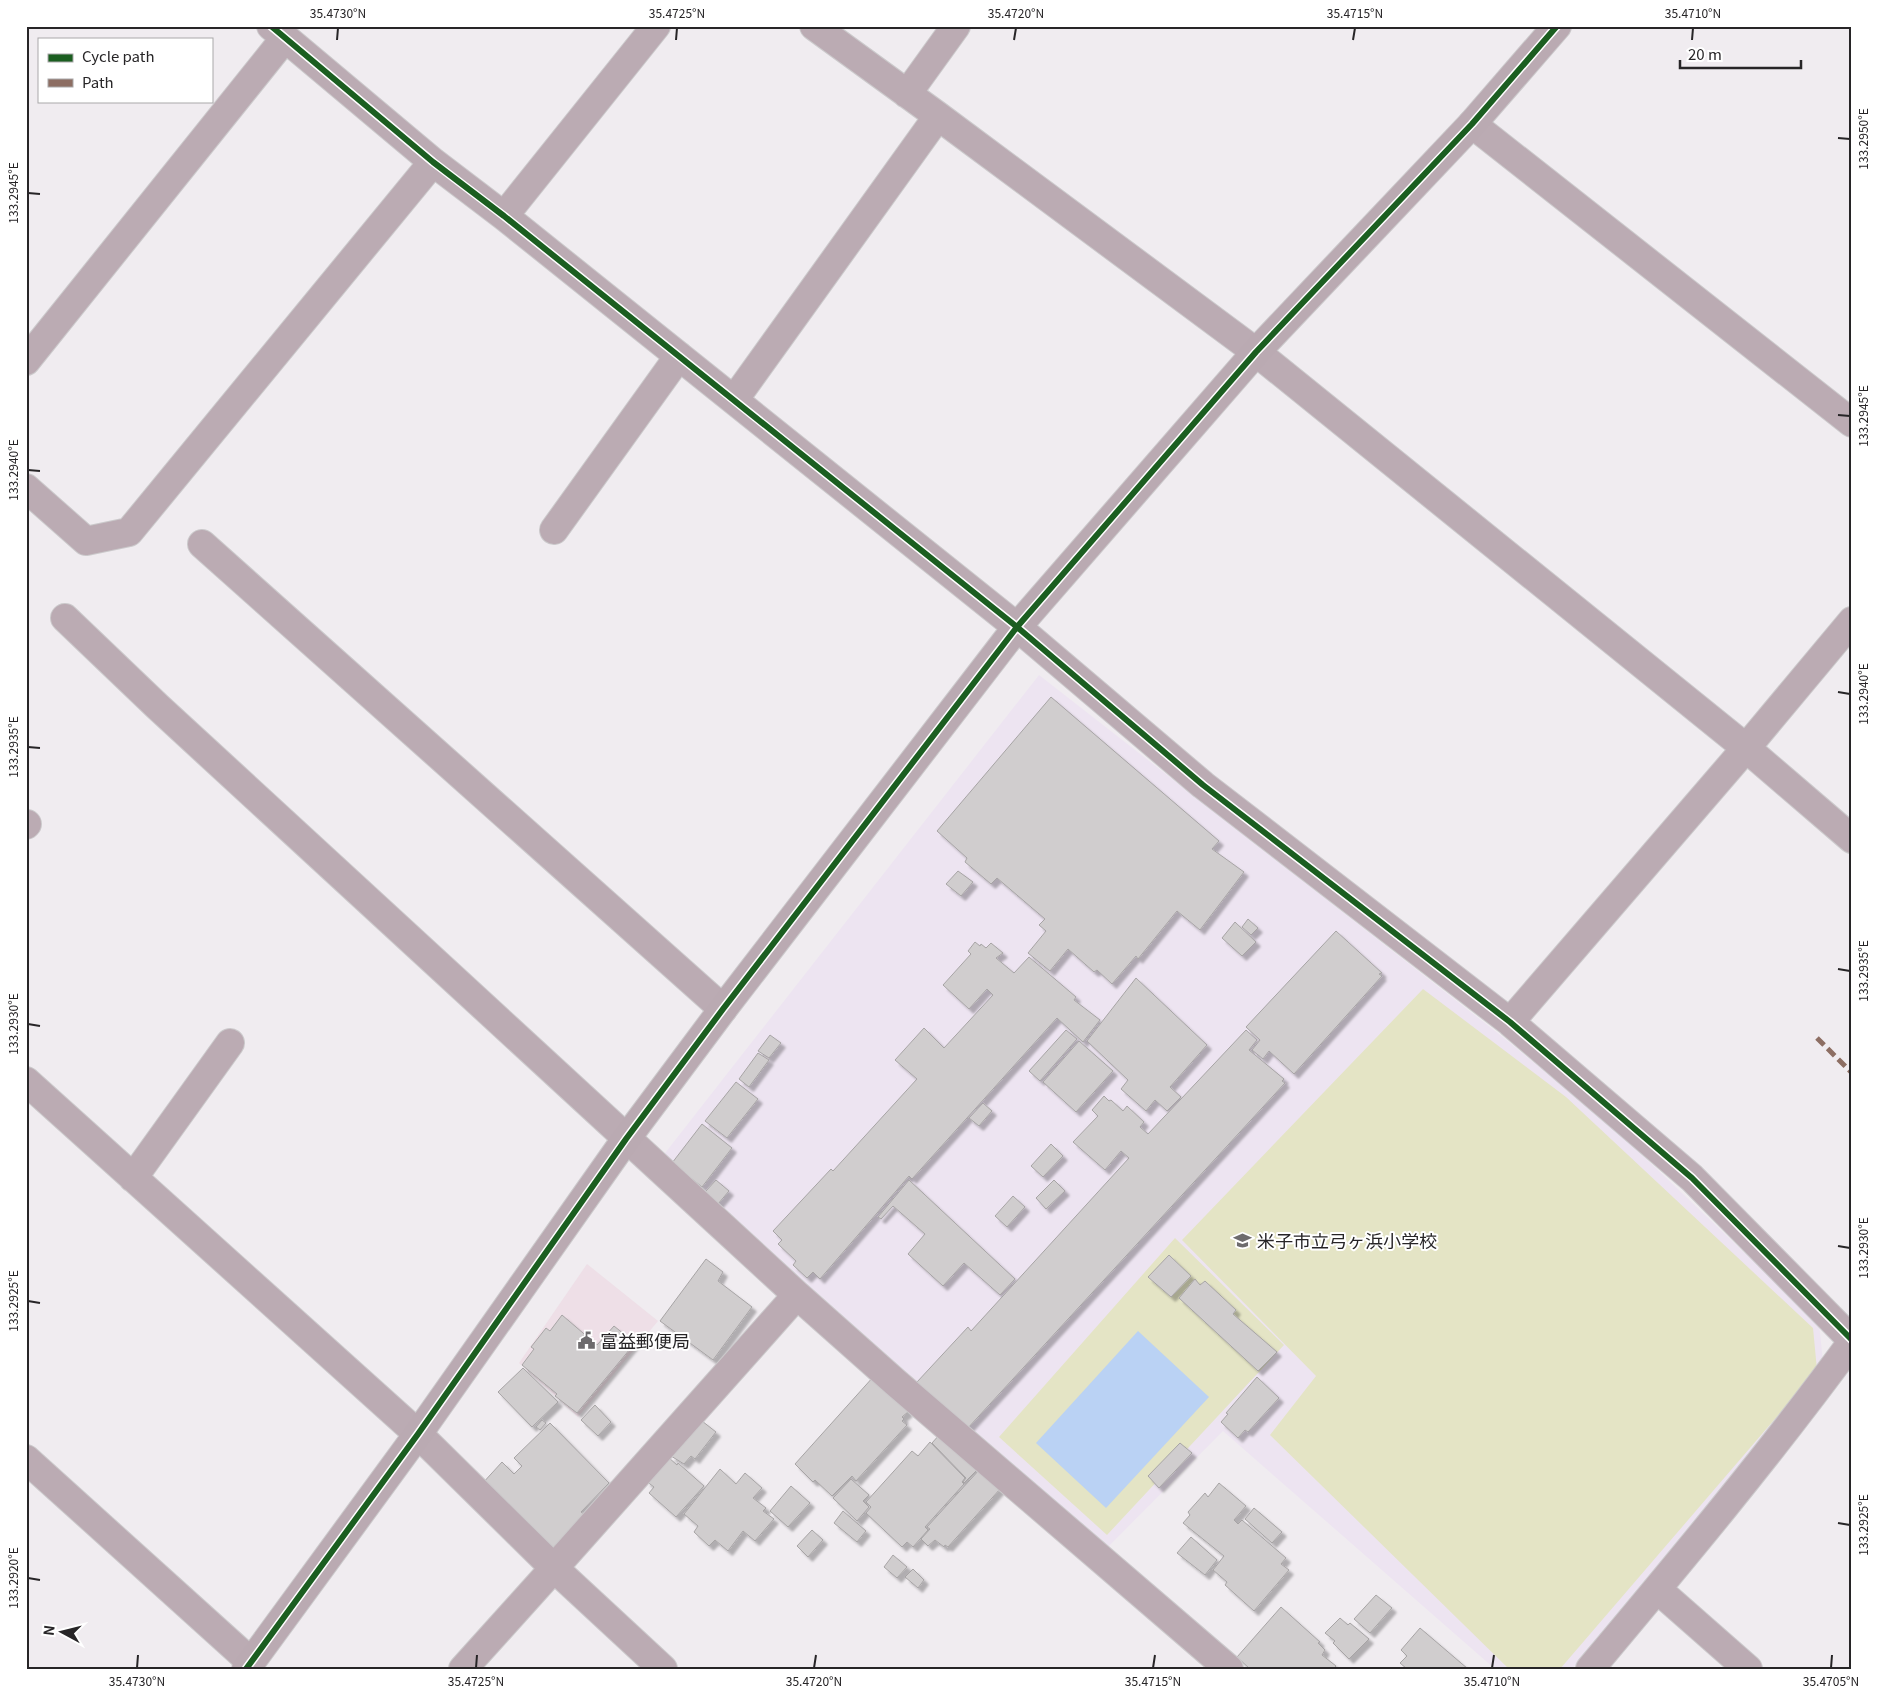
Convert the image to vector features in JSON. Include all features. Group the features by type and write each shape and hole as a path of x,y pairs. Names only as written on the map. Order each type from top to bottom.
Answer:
{"street":[{"path":"504,216 656,26"},
{"path":"814,26 1256,352 1746,748 1852,839"},
{"path":"907,94 956,26"},
{"path":"26,1459 248,1665 418,1434 626,1139 723,1009 1017,627 1256,352 1472,124 1557,26"},
{"path":"26,361 278,32 433,162 504,216 1017,627 1203,785 1510,1022 1692,1178 1852,1341 1822,1382 1657,1589 1590,1669"},
{"path":"734,400 938,116"},
{"path":"1472,124 1852,423"},
{"path":"26,488 86,541 129,532 433,162"},
{"path":"554,530 679,356"},
{"path":"202,544 723,1009"},
{"path":"64,618 796,1295 902,1389 1230,1669"},
{"path":"1510,1022 1746,748 1852,621"},
{"path":"133,1178 230,1043"},
{"path":"26,1081 418,1434 554,1568 663,1669"},
{"path":"463,1669 796,1295"},
{"path":"1657,1589 1748,1669"}],"shaded area":[{"name":"米子市立弓ヶ浜小学校","path":"1039,675 1504,1038 1615,1129 1819,1324 1824,1371 1572,1669 1495,1669 1223,1431 1105,1550 879,1354 662,1157"},
{"path":"587,1264 658,1321 578,1417 519,1363"}],"green space":[{"path":"1423,989 1566,1097 1813,1328 1817,1370 1560,1669 1509,1669 1270,1435 1316,1376 1182,1240"},
{"path":"1175,1238 1284,1345 1107,1535 999,1437"}],"water":[{"path":"1138,1331 1209,1397 1106,1508 1036,1443"}],"building":[{"path":"1051,697 1219,841 1212,849 1244,872 1200,930 1177,911 1138,959 1136,956 1112,984 1097,970 1094,972 1068,949 1050,971 1028,953 1046,931 1039,925 1045,919 997,878 991,884 965,862 967,858 937,831"},
{"path":"958,871 973,882 961,896 946,884"},
{"path":"1248,919 1258,928 1251,935 1242,927"},
{"path":"1235,922 1256,942 1242,956 1222,938"},
{"path":"1336,931 1382,973 1379,974 1382,976 1294,1074 1269,1051 1263,1059 1252,1050 1260,1040 1246,1027"},
{"path":"975,942 986,948 991,943 1003,953 996,958 1014,973 1029,957 1076,997 1074,1000 1100,1020 1083,1042 1057,1018 912,1179 909,1176 820,1279 813,1272 807,1278 793,1265 796,1261 778,1244 782,1240 773,1231 831,1169 833,1171 917,1079 895,1060 924,1028 944,1048 993,995 987,989 969,1009 943,985 971,954 968,951"},
{"path":"1136,978 1207,1045 1170,1087 1181,1097 1167,1111 1155,1100 1146,1111 1121,1089 1128,1080 1087,1041"},
{"path":"1066,1030 1077,1039 1040,1081 1029,1071"},
{"path":"1246,1030 1257,1040 1249,1050 1284,1079 1282,1081 1285,1083 967,1429 917,1382 968,1327 971,1331 1129,1158 1121,1151 1105,1170 1073,1142 1098,1116 1092,1110 1104,1096 1123,1111 1127,1106 1144,1122 1140,1127 1148,1134"},
{"path":"770,1035 781,1043 769,1058 758,1051"},
{"path":"1079,1041 1113,1071 1076,1112 1043,1082"},
{"path":"758,1053 769,1060 749,1087 739,1079"},
{"path":"736,1082 758,1099 727,1138 705,1121"},
{"path":"983,1103 992,1111 979,1126 969,1118"},
{"path":"702,1124 732,1148 702,1187 672,1163"},
{"path":"1051,1144 1063,1156 1043,1177 1031,1166"},
{"path":"716,1180 729,1191 718,1204 705,1192"},
{"path":"909,1180 1015,1279 1000,1295 964,1263 943,1286 908,1254 925,1234 893,1206 881,1219 878,1217"},
{"path":"1054,1180 1065,1191 1046,1209 1036,1198"},
{"path":"1013,1196 1025,1207 1007,1227 995,1216"},
{"path":"1169,1255 1191,1276 1171,1297 1148,1277"},
{"path":"706,1259 723,1272 718,1281 752,1307 713,1360 660,1321"},
{"path":"1195,1279 1200,1285 1205,1281 1236,1310 1233,1314 1277,1352 1258,1371 1179,1298"},
{"path":"562,1315 597,1345 614,1326 635,1343 577,1413 555,1396 557,1394 522,1365 534,1349 531,1347 546,1328 550,1331"},
{"path":"523,1368 558,1402 532,1427 498,1392"},
{"path":"874,1376 910,1406 906,1410 908,1412 902,1417 904,1419 902,1421 907,1425 856,1481 852,1476 832,1496 815,1480 813,1482 795,1464"},
{"path":"1257,1377 1279,1398 1248,1432 1245,1430 1238,1438 1221,1422 1228,1414 1226,1413"},
{"path":"595,1405 611,1422 598,1436 581,1420"},
{"path":"542,1420 546,1423 540,1430 536,1427"},
{"path":"702,1421 716,1432 695,1459 691,1456 684,1464 671,1456"},
{"path":"550,1423 609,1483 581,1512 585,1515 546,1554 481,1485 502,1462 514,1474 522,1466 514,1458"},
{"path":"940,1434 978,1469 964,1483 966,1478 932,1443"},
{"path":"930,1442 965,1478 962,1482 964,1484 925,1527 928,1530 913,1547 907,1542 902,1547 866,1513 871,1507 866,1502 912,1451 918,1456"},
{"path":"1180,1443 1192,1453 1159,1488 1148,1476"},
{"path":"668,1457 677,1465 678,1463 704,1486 676,1517 649,1493 654,1487 646,1481"},
{"path":"720,1469 736,1484 745,1473 762,1488 753,1498 766,1508 763,1511 774,1519 755,1541 743,1531 728,1551 715,1540 709,1546 694,1532 698,1526 684,1514"},
{"path":"980,1469 1001,1488 948,1547 945,1545 944,1547 935,1540 928,1546 921,1539 930,1529 927,1527"},
{"path":"851,1479 869,1495 863,1501 869,1507 857,1521 833,1498"},
{"path":"1219,1483 1246,1506 1234,1520 1238,1524 1242,1520 1286,1558 1281,1564 1289,1570 1254,1611 1225,1585 1227,1582 1213,1570 1224,1556 1183,1523 1190,1515 1188,1512 1205,1493 1208,1497"},
{"path":"791,1486 810,1503 788,1527 770,1511"},
{"path":"1254,1508 1282,1532 1272,1543 1245,1519"},
{"path":"843,1511 866,1531 857,1542 834,1523"},
{"path":"812,1530 823,1540 808,1557 797,1546"},
{"path":"1191,1537 1217,1560 1205,1575 1177,1553"},
{"path":"893,1555 907,1567 897,1578 884,1567"},
{"path":"913,1569 924,1580 918,1588 905,1577"},
{"path":"1376,1595 1392,1608 1370,1633 1354,1619"},
{"path":"1281,1607 1320,1642 1318,1643 1325,1650 1322,1655 1336,1666 1333,1669 1250,1669 1237,1657"},
{"path":"1340,1618 1348,1625 1350,1623 1369,1639 1349,1659 1333,1643 1335,1641 1325,1633"},
{"path":"1420,1628 1468,1669 1407,1669 1400,1663 1407,1656 1401,1650"}],"marked path":[{"path":"1817,1038 1852,1073"}],"cycle path":[{"path":"271,26 433,162 504,216 1017,627 1203,785 1510,1022 1692,1178 1852,1340"},
{"path":"246,1669 418,1434 626,1139 723,1009 1017,627 1256,352 1472,124 1557,26"}],"place":[{"name":"米子市立弓ヶ浜小学校","path":"1243,1240"},
{"name":"富益郵便局","path":"586,1340"}]}
